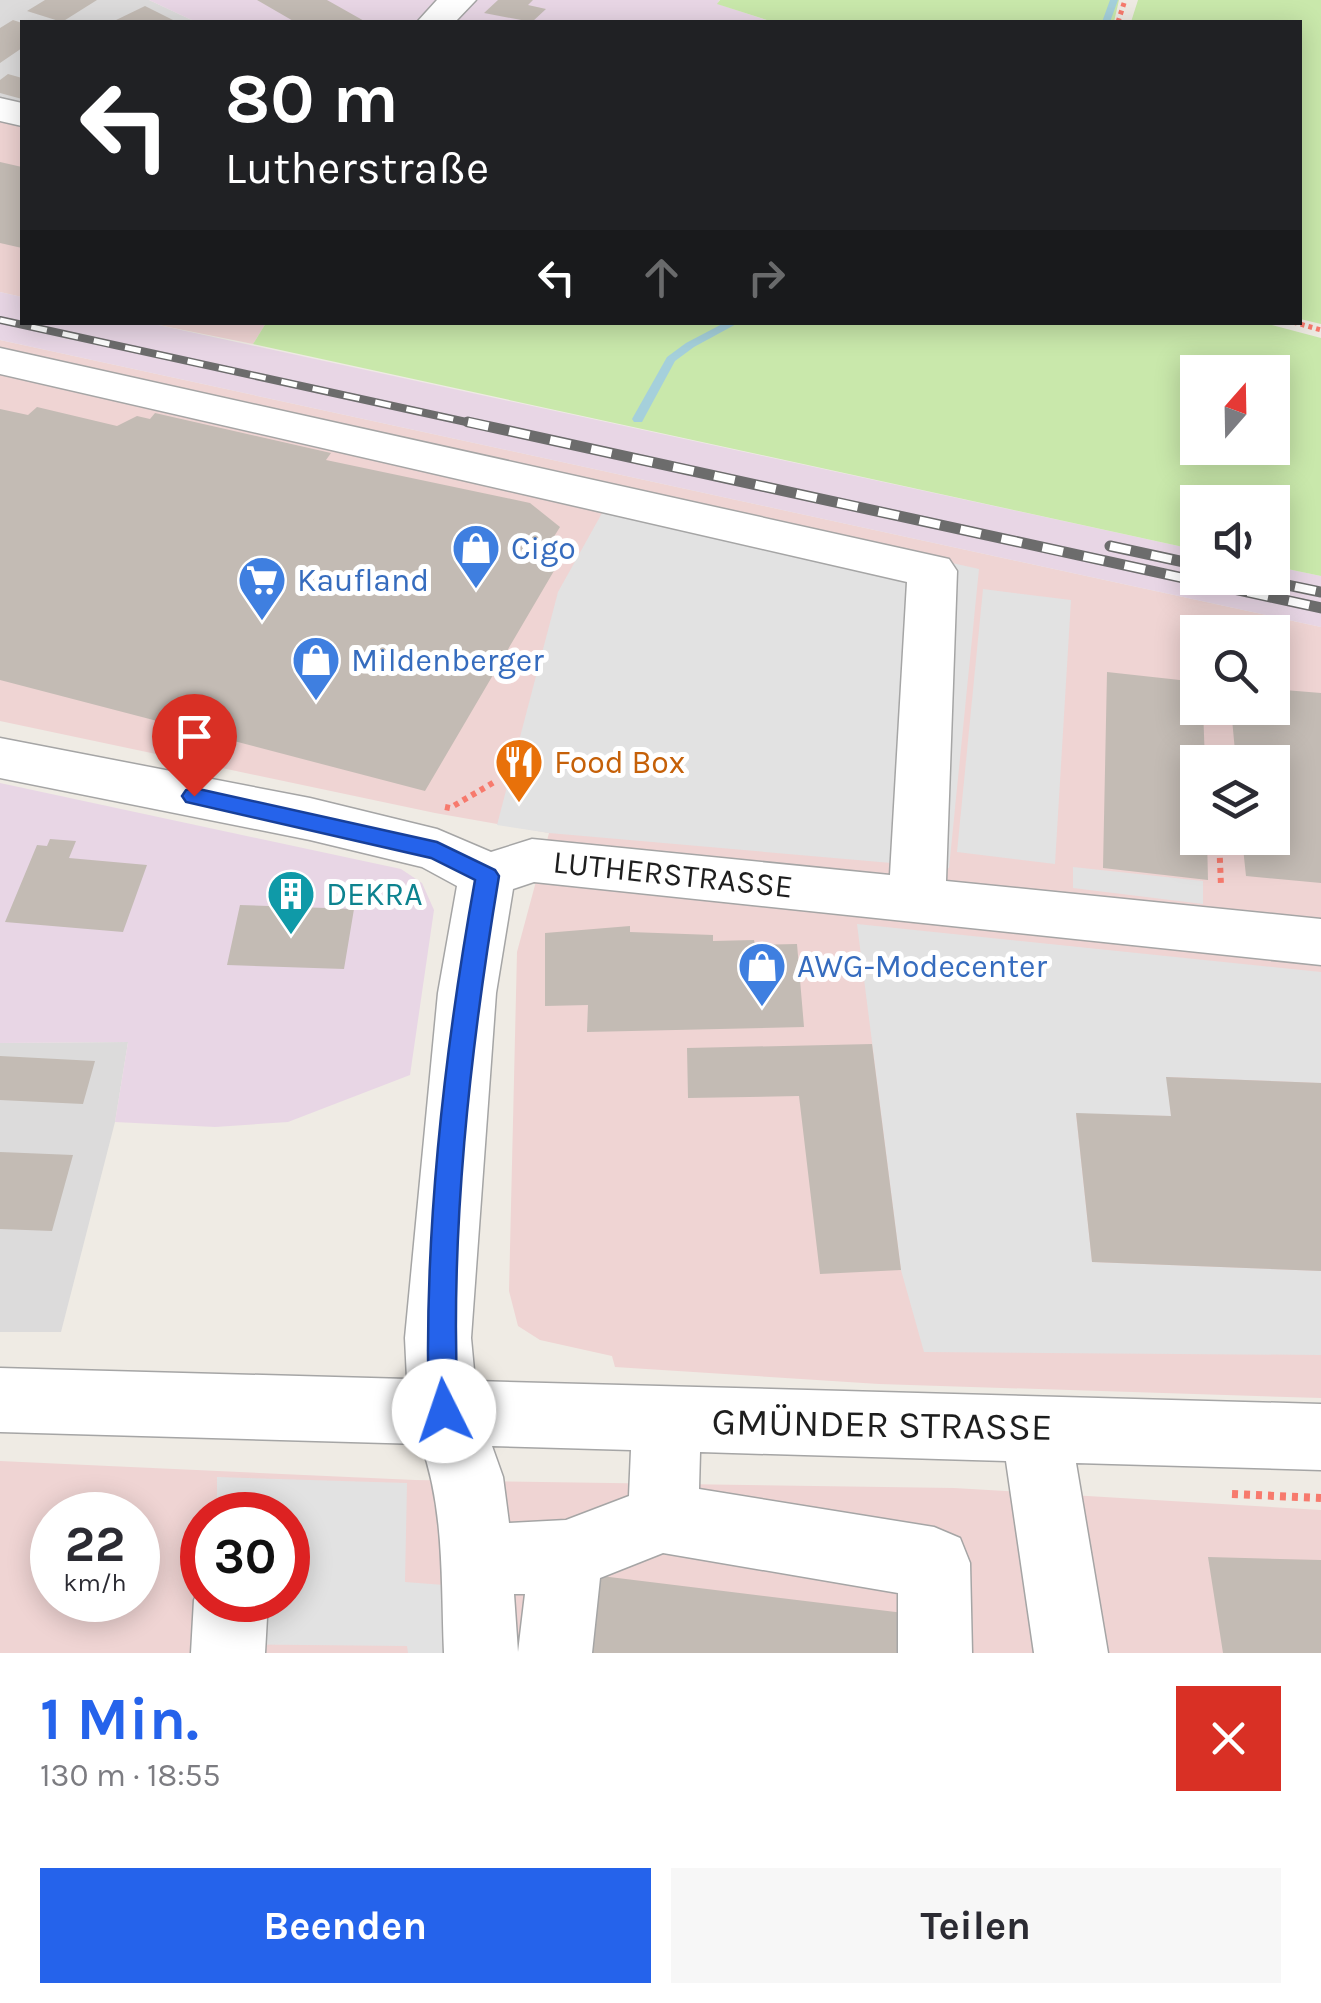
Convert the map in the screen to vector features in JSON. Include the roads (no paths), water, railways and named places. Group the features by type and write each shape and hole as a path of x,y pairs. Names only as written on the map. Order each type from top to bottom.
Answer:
{"street":[{"path":"437,20 458,0"},
{"path":"0,360 932,571 917,899"},
{"path":"0,758 310,819 437,850 487,876 467,994 438,1338 444,1411 468,1477 481,1653"},
{"name":"LUTHERSTRASSE","path":"487,876 532,860 1315,937"},
{"name":"GMÜNDER STRASSE","path":"0,1400 1321,1437"},
{"path":"663,1518 666,1419"},
{"path":"1036,1427 1072,1653"},
{"path":"474,1561 566,1556 663,1518 934,1563 935,1653"},
{"path":"555,1653 566,1556"},
{"path":"228,1653 230,1622"}],"waterway":[{"path":"1107,20 1114,0"},
{"path":"638,419 671,359 729,325"}],"railway":[{"path":"0,320 20,324"},
{"path":"23,325 480,425"},
{"path":"468,422 1321,608"},
{"path":"1110,546 1180,561"},
{"path":"1290,586 1321,592"}],"place":[{"name":"Cigo","path":"476,590"},
{"name":"Kaufland","path":"262,622"},
{"name":"Mildenberger","path":"316,702"},
{"name":"Food Box","path":"519,804"},
{"name":"DEKRA","path":"291,936"},
{"name":"AWG-Modecenter","path":"762,1008"}]}
